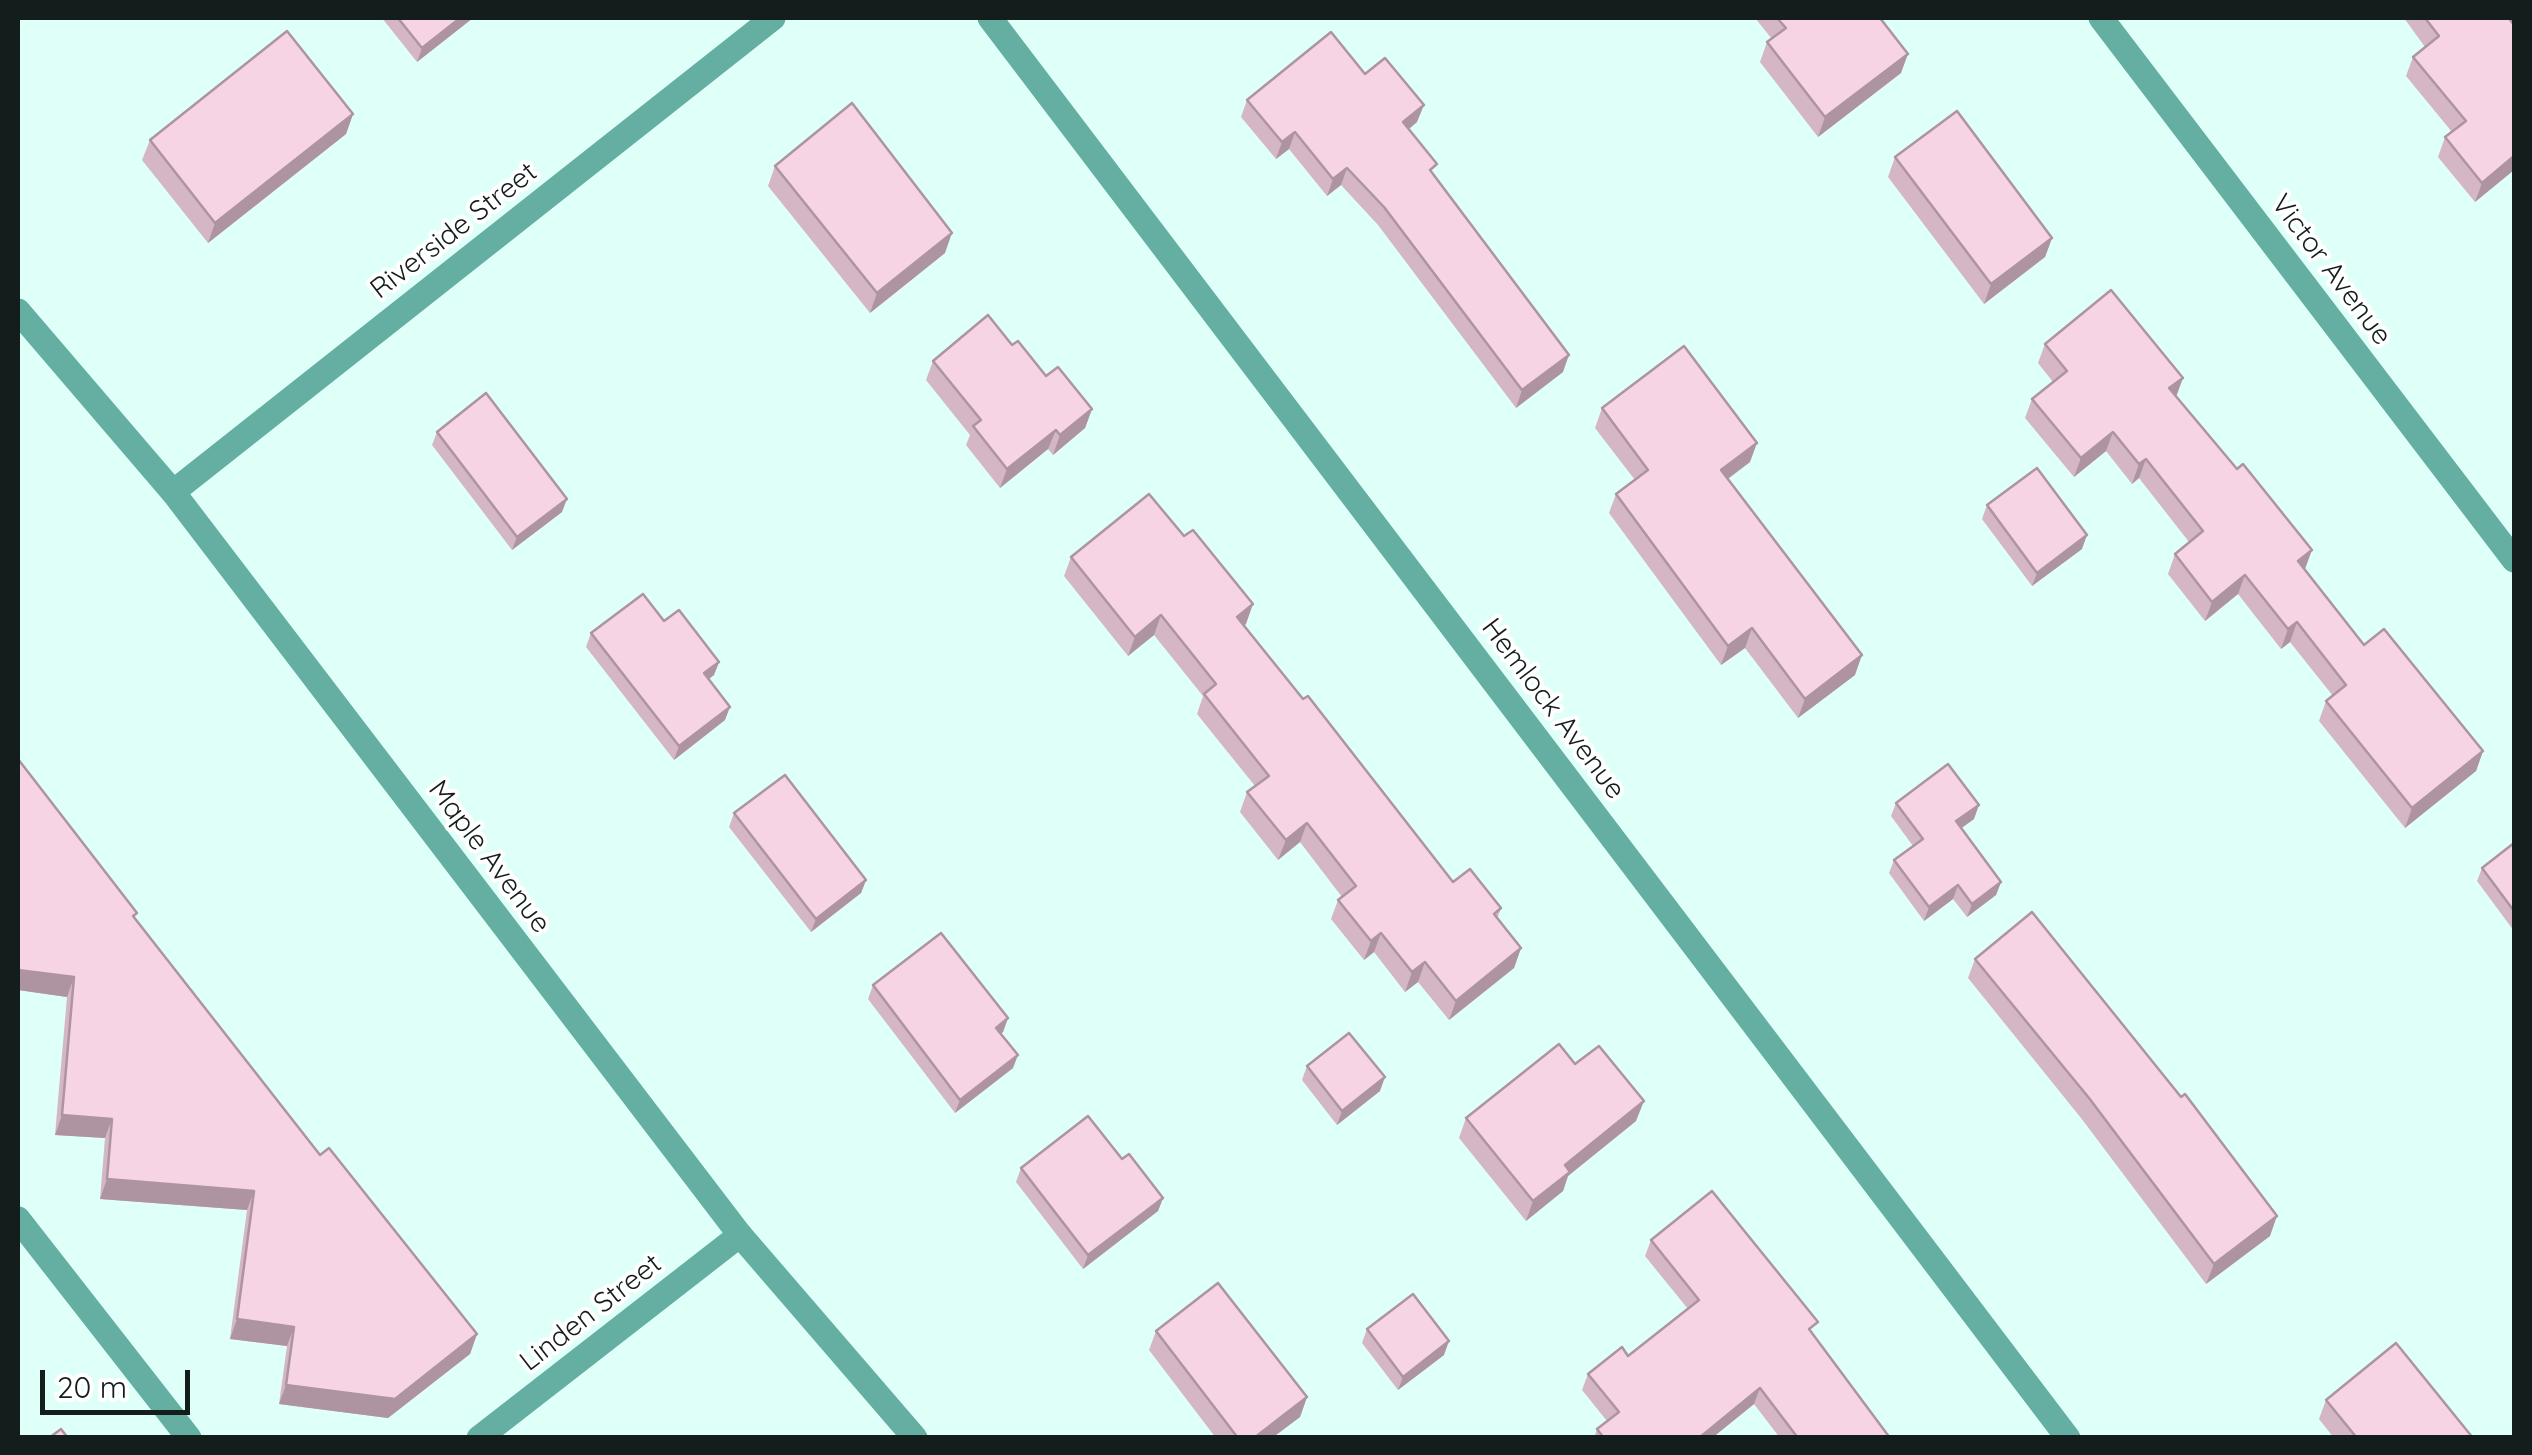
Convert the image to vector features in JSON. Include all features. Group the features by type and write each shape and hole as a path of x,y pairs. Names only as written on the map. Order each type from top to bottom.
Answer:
{"street":[{"name":"Riverside Street","path":"172,492 774,18"},
{"name":"Hemlock Avenue","path":"990,18 2068,1438"},
{"name":"Victor Avenue","path":"2101,18 2514,560"},
{"name":"Maple Avenue","path":"18,312 172,492 740,1235 915,1438"},
{"path":"18,1218 190,1438"},
{"name":"Linden Street","path":"479,1438 740,1235"}],"building":[{"path":"398,18 460,18 422,48"},
{"path":"1777,18 1880,18 1908,54 1825,117 1767,42 1786,28"},
{"path":"2425,18 2509,18 2514,25 2514,156 2482,183 2445,137 2466,121 2413,57 2439,36"},
{"path":"287,31 353,114 215,223 150,140"},
{"path":"1331,32 1365,74 1385,58 1424,105 1403,122 1437,164 1430,170 1569,355 1522,390 1384,207 1347,168 1333,179 1295,132 1282,142 1247,100"},
{"path":"852,103 952,233 877,293 775,166"},
{"path":"1957,111 2052,238 1991,284 1895,157"},
{"path":"2111,290 2183,378 2169,388 2237,469 2243,464 2312,550 2298,561 2364,645 2384,629 2483,751 2412,808 2326,701 2346,685 2297,622 2288,629 2245,575 2212,602 2175,554 2203,531 2146,459 2139,464 2113,432 2081,458 2032,399 2067,371 2045,344"},
{"path":"988,315 1012,345 1018,341 1046,376 1058,367 1092,409 1060,435 1056,430 1007,469 973,426 981,420 933,361"},
{"path":"1684,346 1757,443 1721,470 1862,655 1805,699 1752,628 1728,646 1616,494 1648,470 1602,408"},
{"path":"486,393 567,499 517,537 437,432"},
{"path":"2037,468 2087,535 2037,573 1987,505"},
{"path":"1149,494 1184,536 1193,530 1253,604 1237,617 1303,699 1308,696 1453,882 1470,869 1501,908 1494,914 1521,948 1456,1001 1425,962 1412,972 1381,933 1371,941 1338,900 1356,886 1307,823 1286,840 1247,792 1269,776 1204,694 1216,684 1161,615 1135,637 1071,557"},
{"path":"643,594 664,621 679,610 719,662 704,673 730,707 679,746 591,633"},
{"path":"18,759 137,913 133,916 320,1155 329,1148 477,1334 395,1399 286,1385 294,1327 237,1319 254,1191 107,1179 112,1119 62,1115 74,977 18,970"},
{"path":"1948,764 1979,805 1956,821 2001,882 1972,904 1958,885 1929,907 1894,860 1923,839 1896,803"},
{"path":"785,775 866,880 816,919 734,813"},
{"path":"2514,843 2514,911 2482,868"},
{"path":"2032,912 2181,1097 2185,1094 2277,1216 2214,1264 2089,1098 1975,959"},
{"path":"941,933 1008,1018 996,1028 1018,1055 960,1100 873,985"},
{"path":"1349,1033 1385,1077 1342,1111 1307,1066"},
{"path":"1559,1044 1575,1064 1599,1046 1644,1101 1565,1165 1570,1172 1533,1201 1466,1118"},
{"path":"1088,1116 1122,1159 1129,1154 1163,1198 1088,1255 1021,1168"},
{"path":"1712,1191 1818,1322 1809,1329 1890,1438 1798,1438 1760,1388 1699,1438 1604,1438 1597,1429 1619,1412 1588,1374 1622,1347 1628,1356 1699,1300 1651,1240"},
{"path":"1218,1283 1307,1397 1254,1438 1238,1438 1156,1331"},
{"path":"1413,1294 1449,1341 1403,1377 1367,1329"},
{"path":"2396,1343 2473,1438 2357,1438 2326,1400"},
{"path":"61,1429 68,1438 49,1438"}]}
